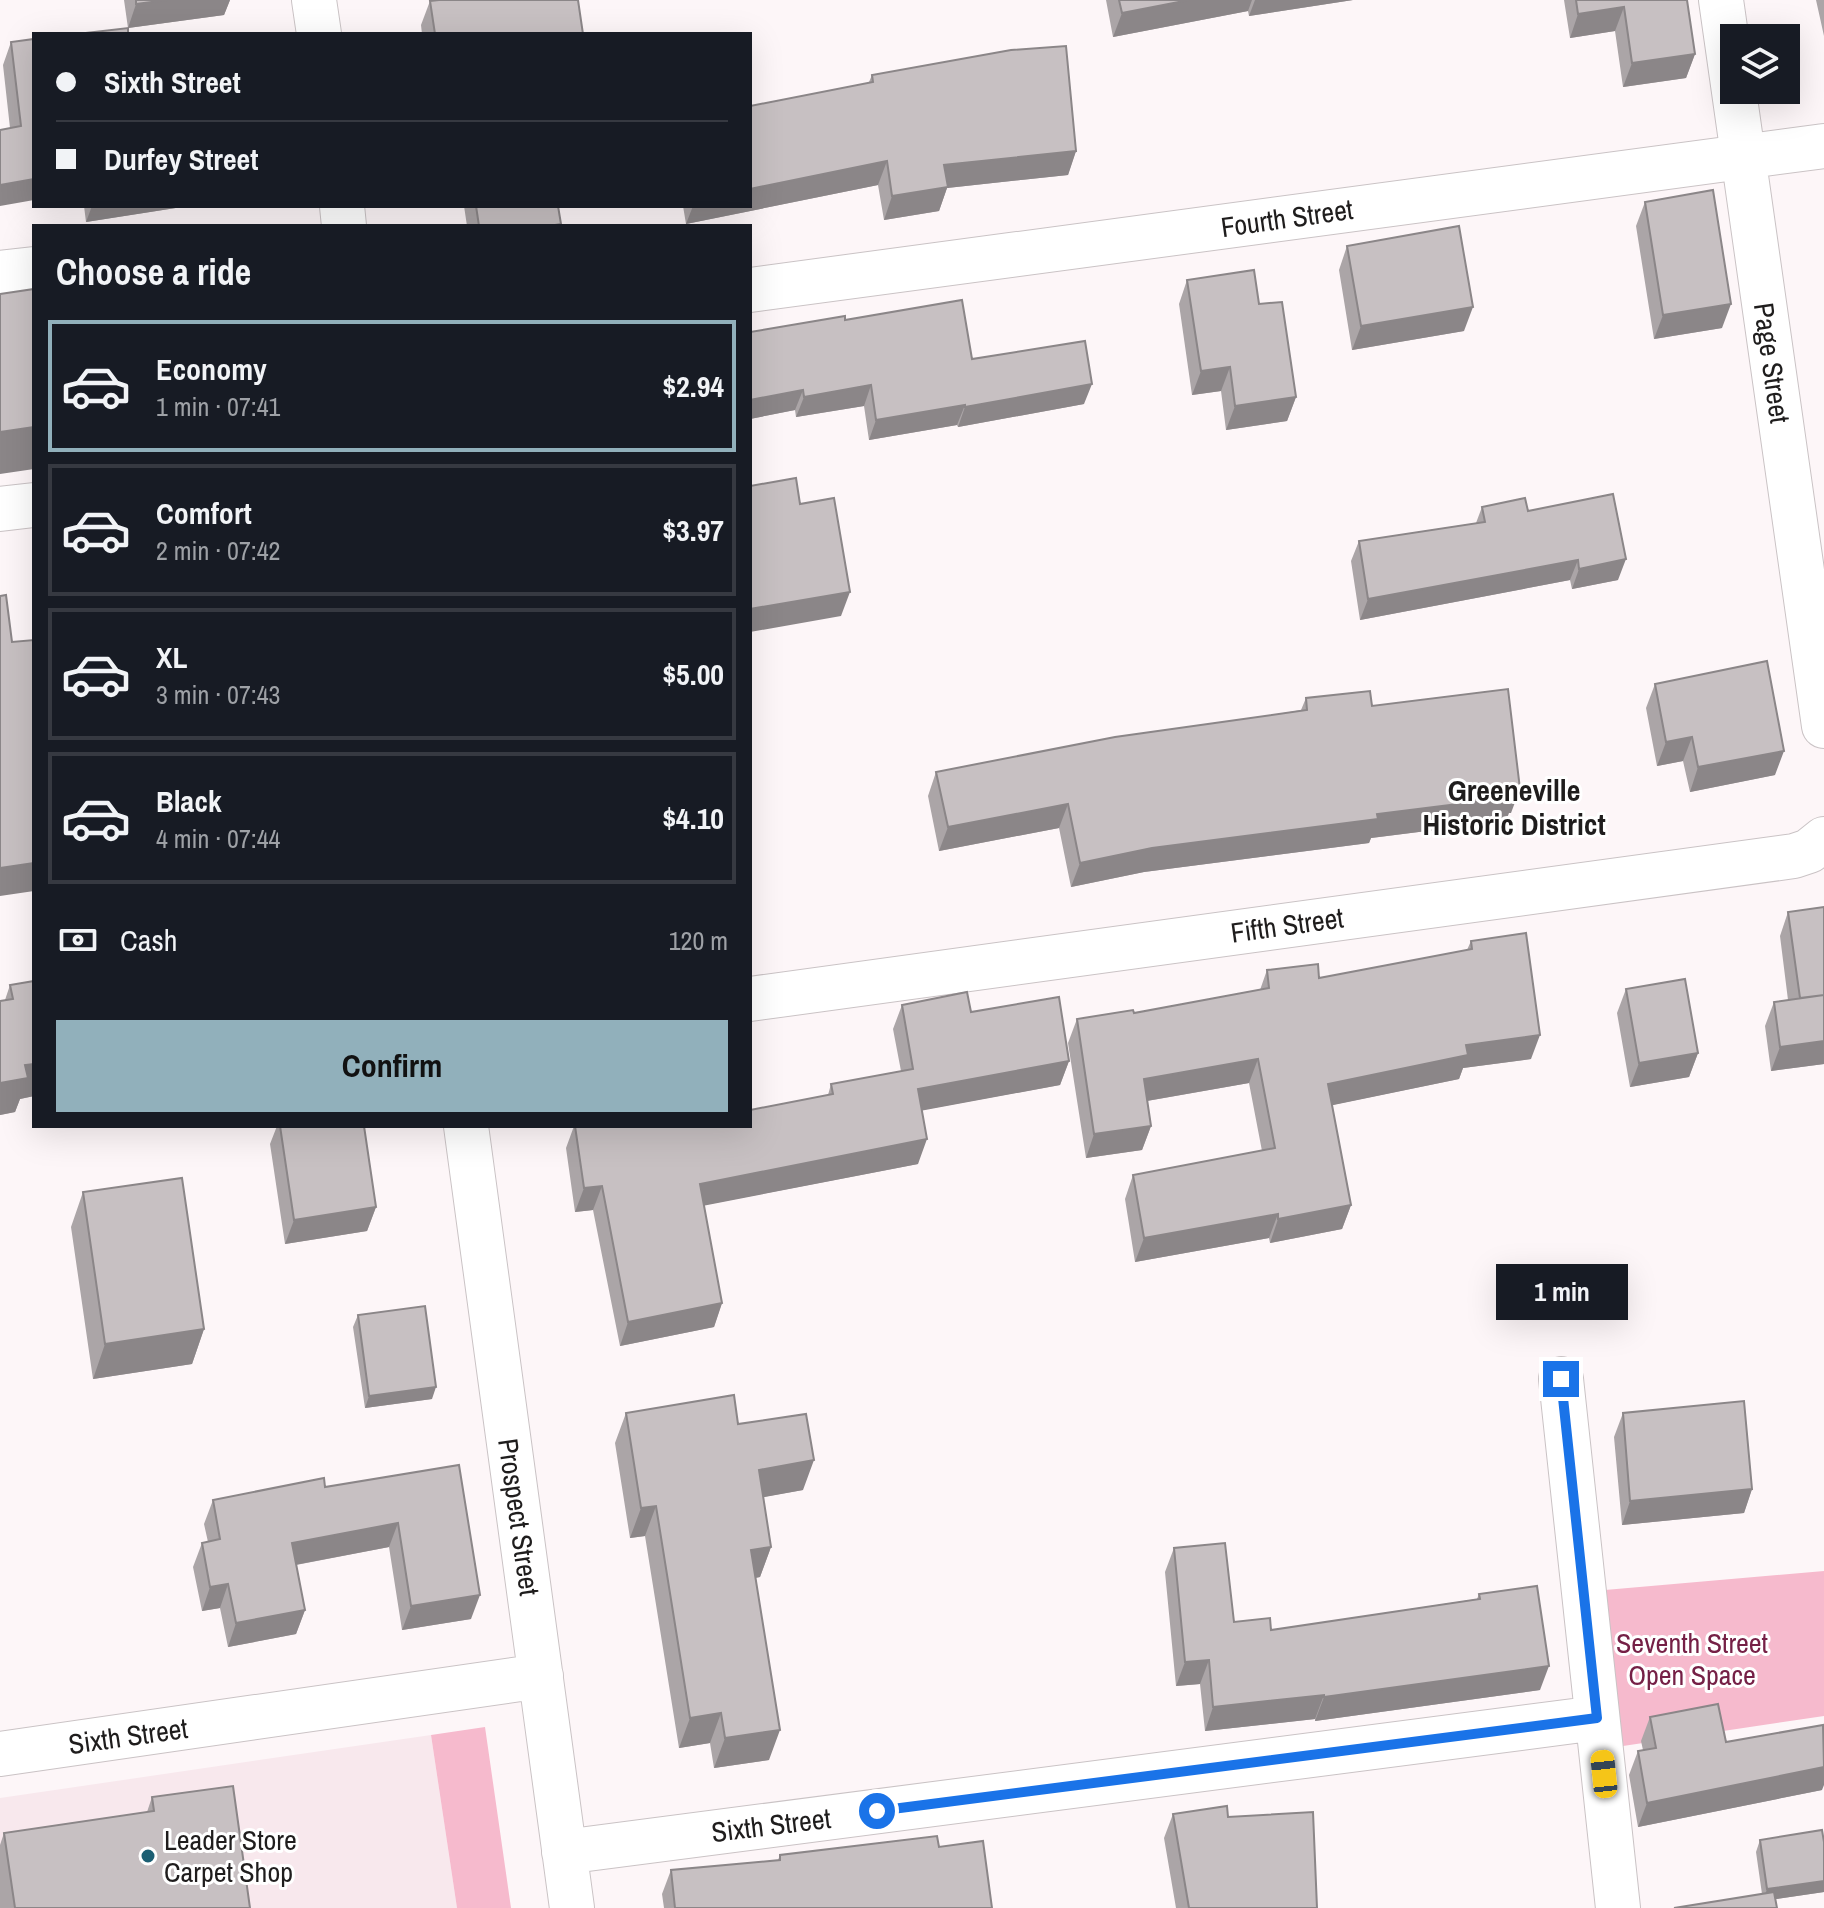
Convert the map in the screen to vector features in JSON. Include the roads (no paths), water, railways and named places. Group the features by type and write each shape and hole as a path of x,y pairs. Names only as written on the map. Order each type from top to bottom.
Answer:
{"street":[{"path":"314,0 319,32"},
{"name":"Page Street","path":"1721,0 1824,726"},
{"name":"Fourth Street","path":"752,290 1824,146"},
{"path":"0,273 32,269"},
{"path":"0,509 32,505"},
{"name":"Fifth Street","path":"752,999 1794,856 1809,851 1823,841"},
{"name":"Prospect Street","path":"466,1128 572,1908"},
{"path":"1561,1379 1618,1908"},
{"name":"Sixth Street","path":"0,1754 541,1676"},
{"name":"Sixth Street","path":"564,1852 1597,1718"}],"place":[{"name":"Leader Store Carpet Shop","path":"148,1856"}],"district":[{"name":"Greeneville Historic District","path":"1514,808"}],"park label":[{"name":"Seventh Street Open Space","path":"1692,1659"}]}
